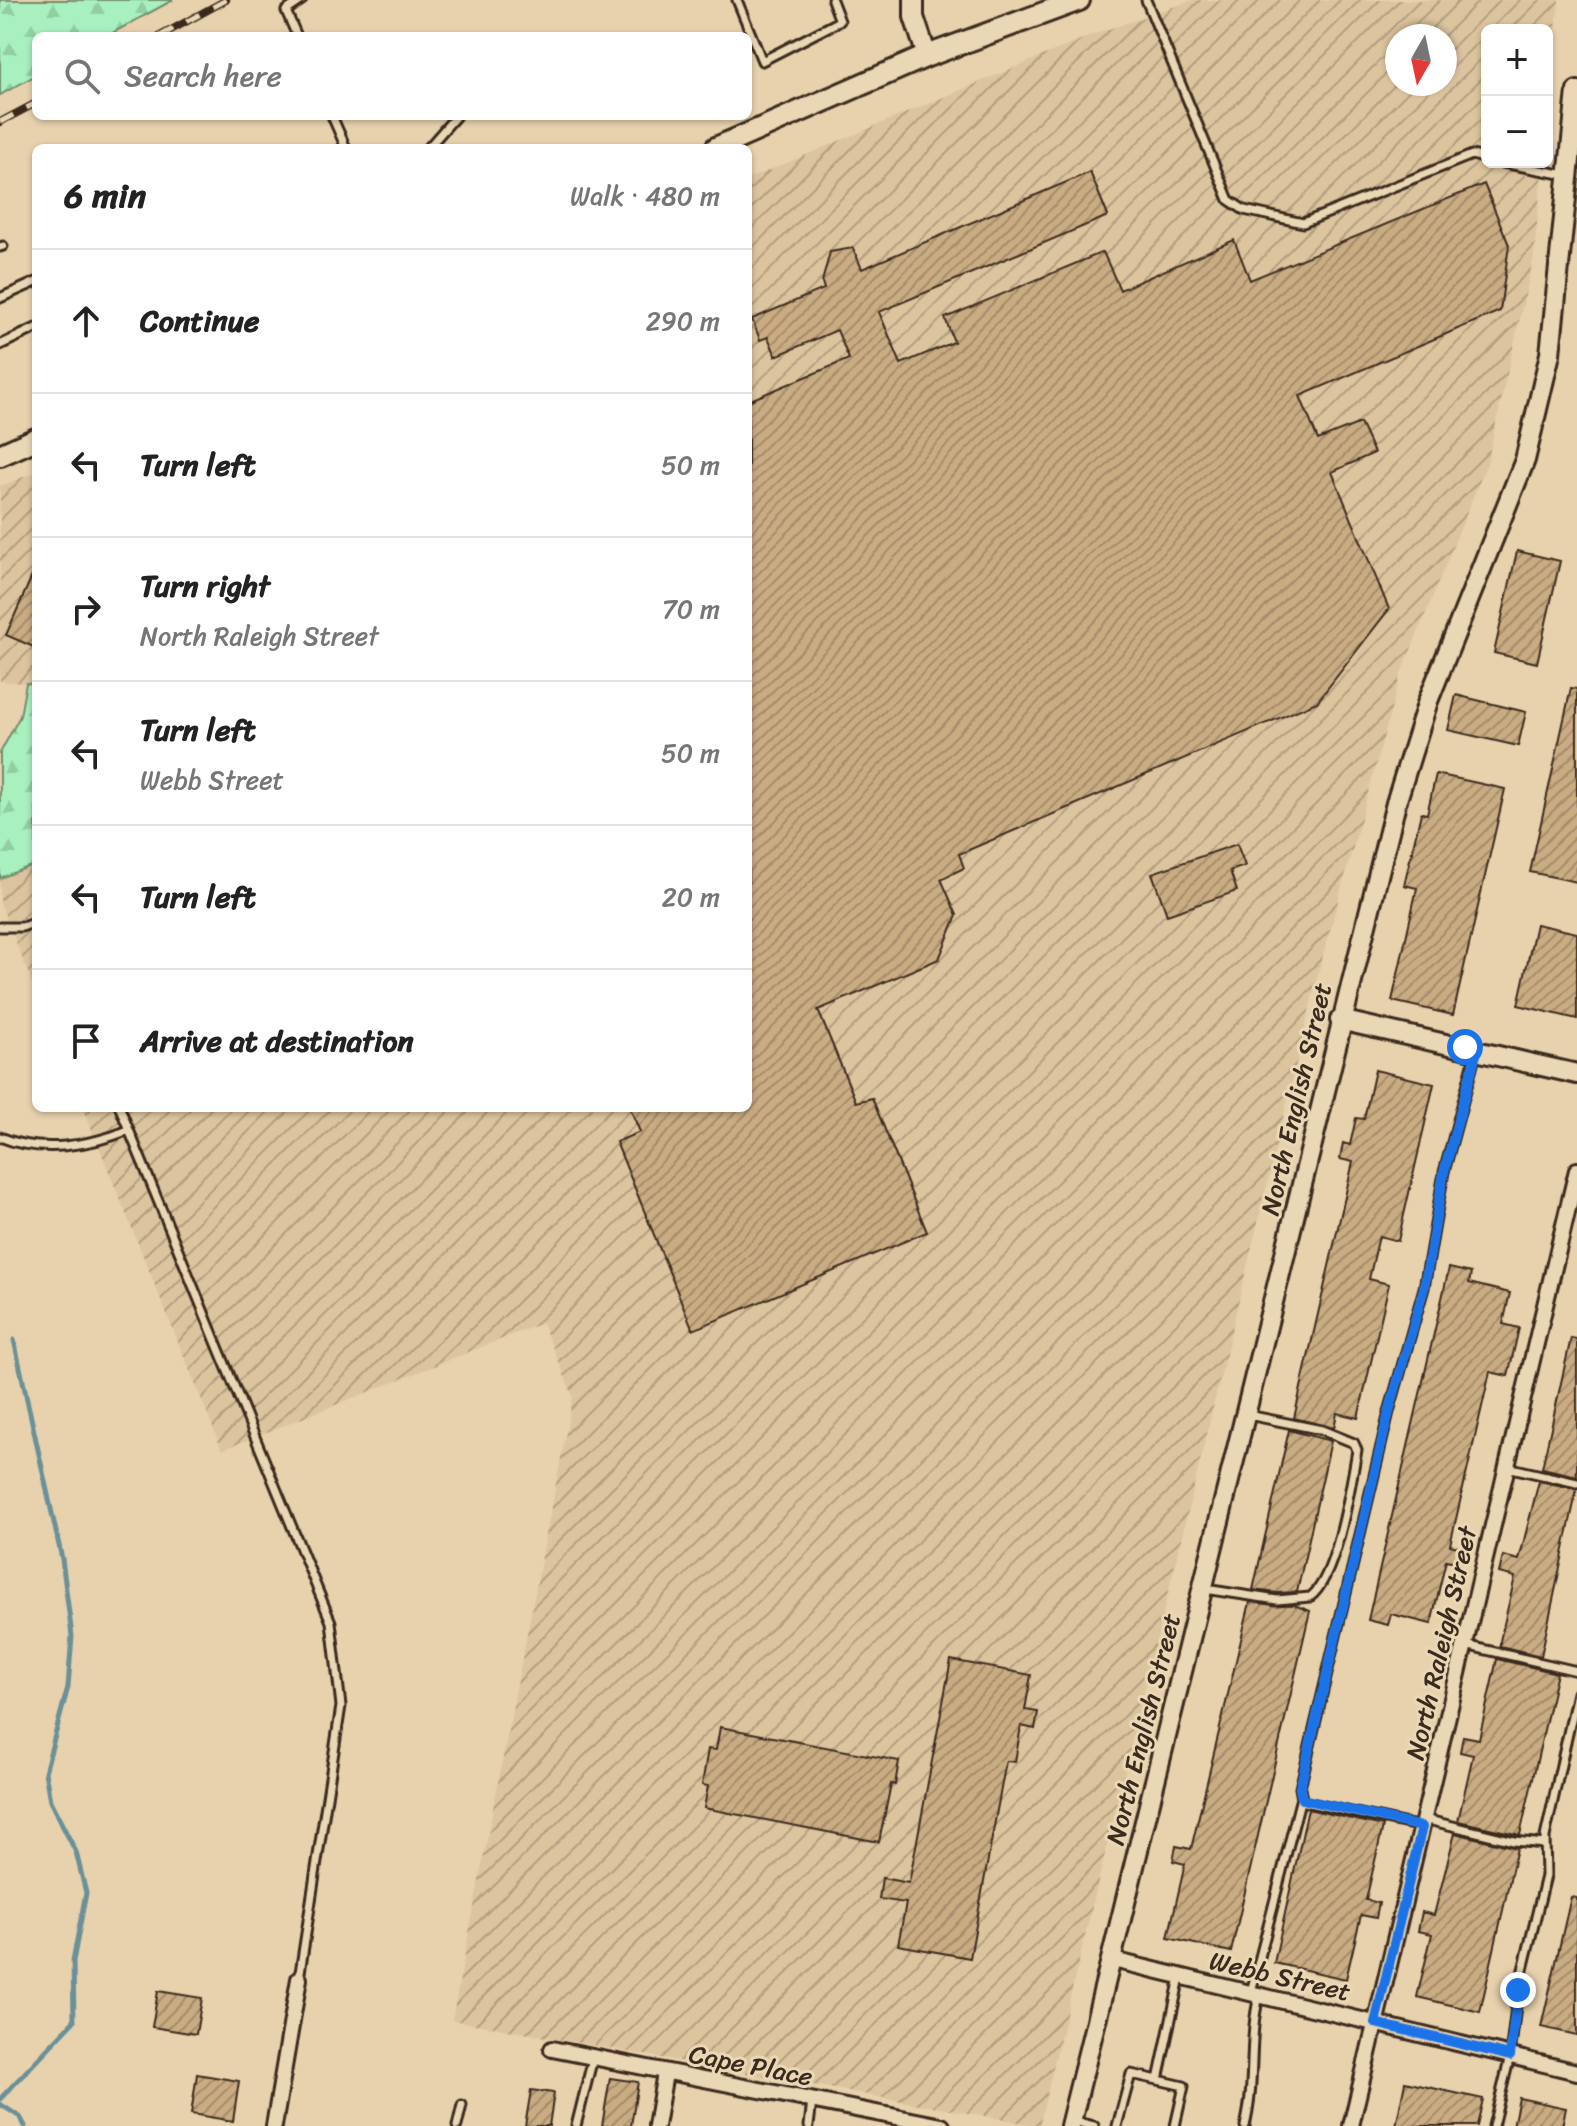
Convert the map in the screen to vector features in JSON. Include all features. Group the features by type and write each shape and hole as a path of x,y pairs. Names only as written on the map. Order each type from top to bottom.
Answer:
{"main road":[{"path":"725,144 927,56 1079,0"},
{"path":"0,455 32,441"}],"street":[{"path":"914,0 914,17 927,56"},
{"name":"North English Street","path":"1070,2123 1248,1415 1340,1020 1396,803 1428,701 1525,460 1550,354 1577,91"},
{"path":"1340,1020 1577,1074"},
{"name":"North Raleigh Street","path":"1351,2126 1577,1170"},
{"name":"Webb Street","path":"1113,1960 1577,2072"},
{"path":"274,2126 299,1979"},
{"name":"Cape Place","path":"552,2049 934,2125"},
{"path":"656,2126 665,2073"}],"lane":[{"path":"295,32 286,11 302,0"},
{"path":"737,0 750,32"},
{"path":"752,37 762,61 840,21 832,0"},
{"path":"1146,0 1229,200 1244,210 1303,223 1472,155 1481,157"},
{"path":"334,120 344,144"},
{"path":"432,144 452,120"},
{"path":"1527,168 1568,176"},
{"path":"0,298 32,284"},
{"path":"0,345 32,330"},
{"path":"0,927 22,927 32,923"},
{"path":"1245,2126 1254,2091 1251,2028 1255,1996 1297,1806 1302,1799 1300,1788 1316,1710 1385,1426 1424,1288 1444,1172 1477,1051"},
{"path":"122,1112 324,1598 334,1636 341,1706 299,1979"},
{"path":"0,1137 45,1147 104,1140 129,1130"},
{"path":"1205,1589 1277,1600 1310,1597 1325,1579 1338,1535 1357,1450 1354,1443 1322,1430 1248,1415"},
{"path":"1507,1467 1577,1483"},
{"path":"1465,1645 1577,1671"},
{"path":"1493,2126 1510,2056 1518,1990 1546,1876 1545,1844 1577,1693"},
{"path":"1302,1799 1514,1841 1545,1844"},
{"path":"1158,2080 1180,1977"},
{"path":"576,2126 593,2058"},
{"path":"1117,2126 1131,2074 1184,2086 1175,2126"},
{"path":"809,2126 812,2101"},
{"path":"457,2126 462,2105"},
{"path":"1070,2123 1094,2126"}],"shaded area":[{"path":"1193,0 1559,0 1553,63 1553,24 1481,24 1481,168 1542,168 1534,256 1487,463 1401,674 1319,970 1039,2126 452,2020 573,1396 542,1323 222,1450 85,1112 752,1112 752,177 1097,33"},
{"path":"32,474 32,684 0,681 0,486"},
{"path":"32,866 32,982 0,903 0,878"}],"green space":[{"path":"0,0 173,0 114,32 32,32 32,77 0,95"},
{"path":"26,683 32,684 32,866 0,878 0,753 20,716"}],"building":[{"path":"1090,172 1108,216 879,312 901,364 954,342 945,318 1103,252 1120,290 1234,240 1250,280 1484,184 1509,245 1500,311 1300,396 1318,440 1360,423 1374,453 1332,472 1389,609 1317,702 959,854 964,868 941,879 957,915 939,959 818,1010 856,1102 872,1098 927,1232 693,1330 616,1142 640,1132 632,1112 752,1112 752,399 849,359 837,330 776,356 768,337 760,340 752,319 824,289 822,282 830,252 853,248 862,269"},
{"path":"1517,551 1560,561 1537,663 1494,653"},
{"path":"32,576 32,646 6,635"},
{"path":"1571,688 1577,689 1577,882 1530,872"},
{"path":"1456,695 1526,712 1518,746 1448,730"},
{"path":"1436,774 1505,789 1453,1015 1392,1001 1417,888 1404,885 1421,813 1427,814"},
{"path":"1237,844 1245,866 1230,871 1237,891 1167,915 1152,873"},
{"path":"1536,924 1577,933 1577,1019 1518,1005"},
{"path":"1375,1070 1434,1084 1398,1241 1379,1236 1369,1279 1389,1284 1358,1418 1337,1413 1334,1428 1294,1418 1353,1162 1340,1159 1343,1143 1350,1145 1356,1118 1364,1119"},
{"path":"1449,1268 1471,1273 1469,1283 1510,1293 1503,1324 1519,1328 1508,1376 1490,1372 1450,1545 1463,1548 1460,1563 1446,1560 1431,1624 1391,1614 1388,1625 1368,1620"},
{"path":"1571,1338 1577,1339 1577,1476 1542,1468"},
{"path":"1289,1430 1331,1441 1297,1592 1253,1590"},
{"path":"1539,1481 1577,1489 1541,1656 1500,1646 1515,1577 1499,1573 1503,1556 1519,1560"},
{"path":"1250,1602 1294,1605 1310,1611 1231,1952 1168,1938 1185,1864 1173,1861 1176,1846 1191,1849"},
{"path":"1497,1659 1557,1673 1520,1835 1458,1821 1473,1755 1460,1752 1463,1736 1479,1739"},
{"path":"951,1660 1031,1675 1025,1710 1038,1712 1035,1729 1021,1726 1015,1762 1006,1761 970,1958 898,1945 906,1903 879,1899 882,1878 909,1883"},
{"path":"720,1727 899,1761 879,1842 704,1808 708,1786 702,1785 708,1749 716,1750"},
{"path":"1308,1809 1383,1826 1366,1900 1379,1903 1376,1918 1361,1915 1346,1979 1274,1963"},
{"path":"1455,1833 1517,1848 1480,2012 1417,1997 1432,1934 1418,1931 1422,1912 1434,1915"},
{"path":"1571,1897 1577,1898 1577,2035 1541,2027"},
{"path":"158,1991 202,1998 196,2034 152,2027"},
{"path":"197,2074 239,2081 233,2121 191,2114"},
{"path":"610,2078 638,2082 631,2126 602,2126"},
{"path":"1405,2082 1483,2099 1477,2126 1396,2126"},
{"path":"531,2090 554,2093 549,2126 525,2126"},
{"path":"1519,2098 1566,2108 1562,2126 1513,2126"}],"waterway":[{"path":"0,2099 74,2021 73,1961 86,1893 76,1852 50,1801 45,1772 68,1687 72,1636 62,1559 14,1340"},
{"path":"0,2104 20,2117 25,2126"}],"railway":[{"path":"167,32 226,0"},
{"path":"0,122 32,105"}],"route":[{"path":"1465,1047 1477,1051 1444,1172 1424,1288 1389,1412 1300,1788 1302,1799 1422,1827 1375,2023 1510,2056 1518,1990"}]}
